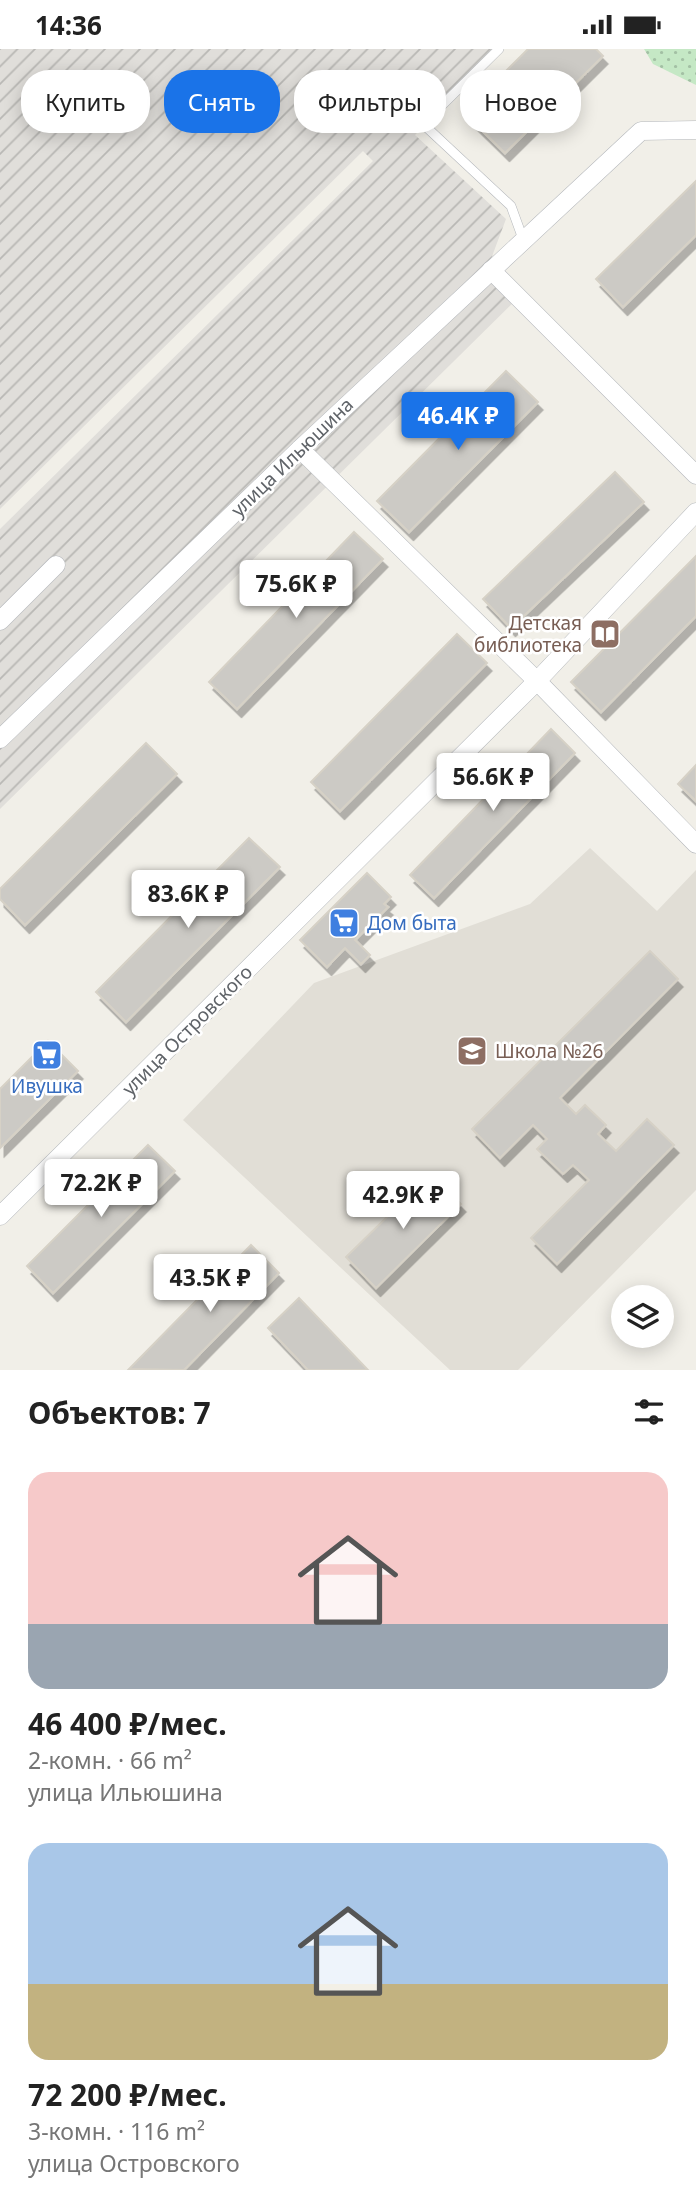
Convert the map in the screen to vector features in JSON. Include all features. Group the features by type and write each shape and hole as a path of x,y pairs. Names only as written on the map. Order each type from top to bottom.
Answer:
{"street":[{"name":"улица Ильюшина","path":"0,739 300,449 641,131 696,130"},
{"path":"491,270 696,475"},
{"path":"300,449 537,681 696,844"},
{"name":"улица Островского","path":"0,1216 537,681 696,512"},
{"path":"0,621 56,565"}],"lane":[{"path":"499,49 423,124 511,206 523,239"}],"shaded area":[{"path":"0,49 499,49 478,70 460,70 460,89 446,103 446,70 294,70 294,133 417,133 415,135 506,219 488,267 521,295 0,809 0,529 373,161 363,151 0,509"},
{"name":"Школа №26","path":"590,848 657,911 696,870 696,1190 518,1370 450,1370 183,1120 314,983 530,904"}],"green space":[{"path":"644,49 696,49 696,85 653,64"}],"building":[{"path":"528,49 596,49 603,56 581,78 581,70 507,70"},
{"path":"484,133 525,133 505,153"},
{"path":"696,181 696,235 623,307 596,279"},
{"path":"506,371 538,402 409,532 377,501"},
{"path":"615,472 644,502 511,628 483,599"},
{"path":"354,532 383,559 237,709 209,682"},
{"path":"696,556 696,616 601,712 571,682"},
{"path":"457,634 487,663 340,811 311,782"},
{"path":"551,729 575,753 434,898 410,875"},
{"path":"146,743 177,774 25,925 0,899 0,889"},
{"path":"696,765 696,801 678,784"},
{"path":"249,838 280,867 126,1022 96,992"},
{"name":"Дом быта","path":"367,873 391,897 384,904 388,907 355,940 370,955 361,964 345,948 327,967 300,940"},
{"path":"650,951 678,979 560,1098 576,1114 585,1105 606,1125 598,1134 616,1151 647,1119 674,1145 557,1264 531,1238 589,1180 573,1165 563,1174 537,1149 547,1139 533,1125 500,1158 472,1129"},
{"path":"48,1041 78,1071 0,1148 0,1089"},
{"path":"148,1145 175,1171 53,1293 27,1266"},
{"path":"431,1174 461,1204 376,1288 346,1257"},
{"path":"251,1245 279,1273 184,1370 129,1369"},
{"path":"299,1298 368,1370 308,1370 268,1328"}],"place":[{"name":"Детская библиотека","path":"605,634"},
{"name":"Дом быта","path":"344,923"},
{"name":"Школа №26","path":"472,1051"},
{"name":"Ивушка","path":"47,1055"}]}
